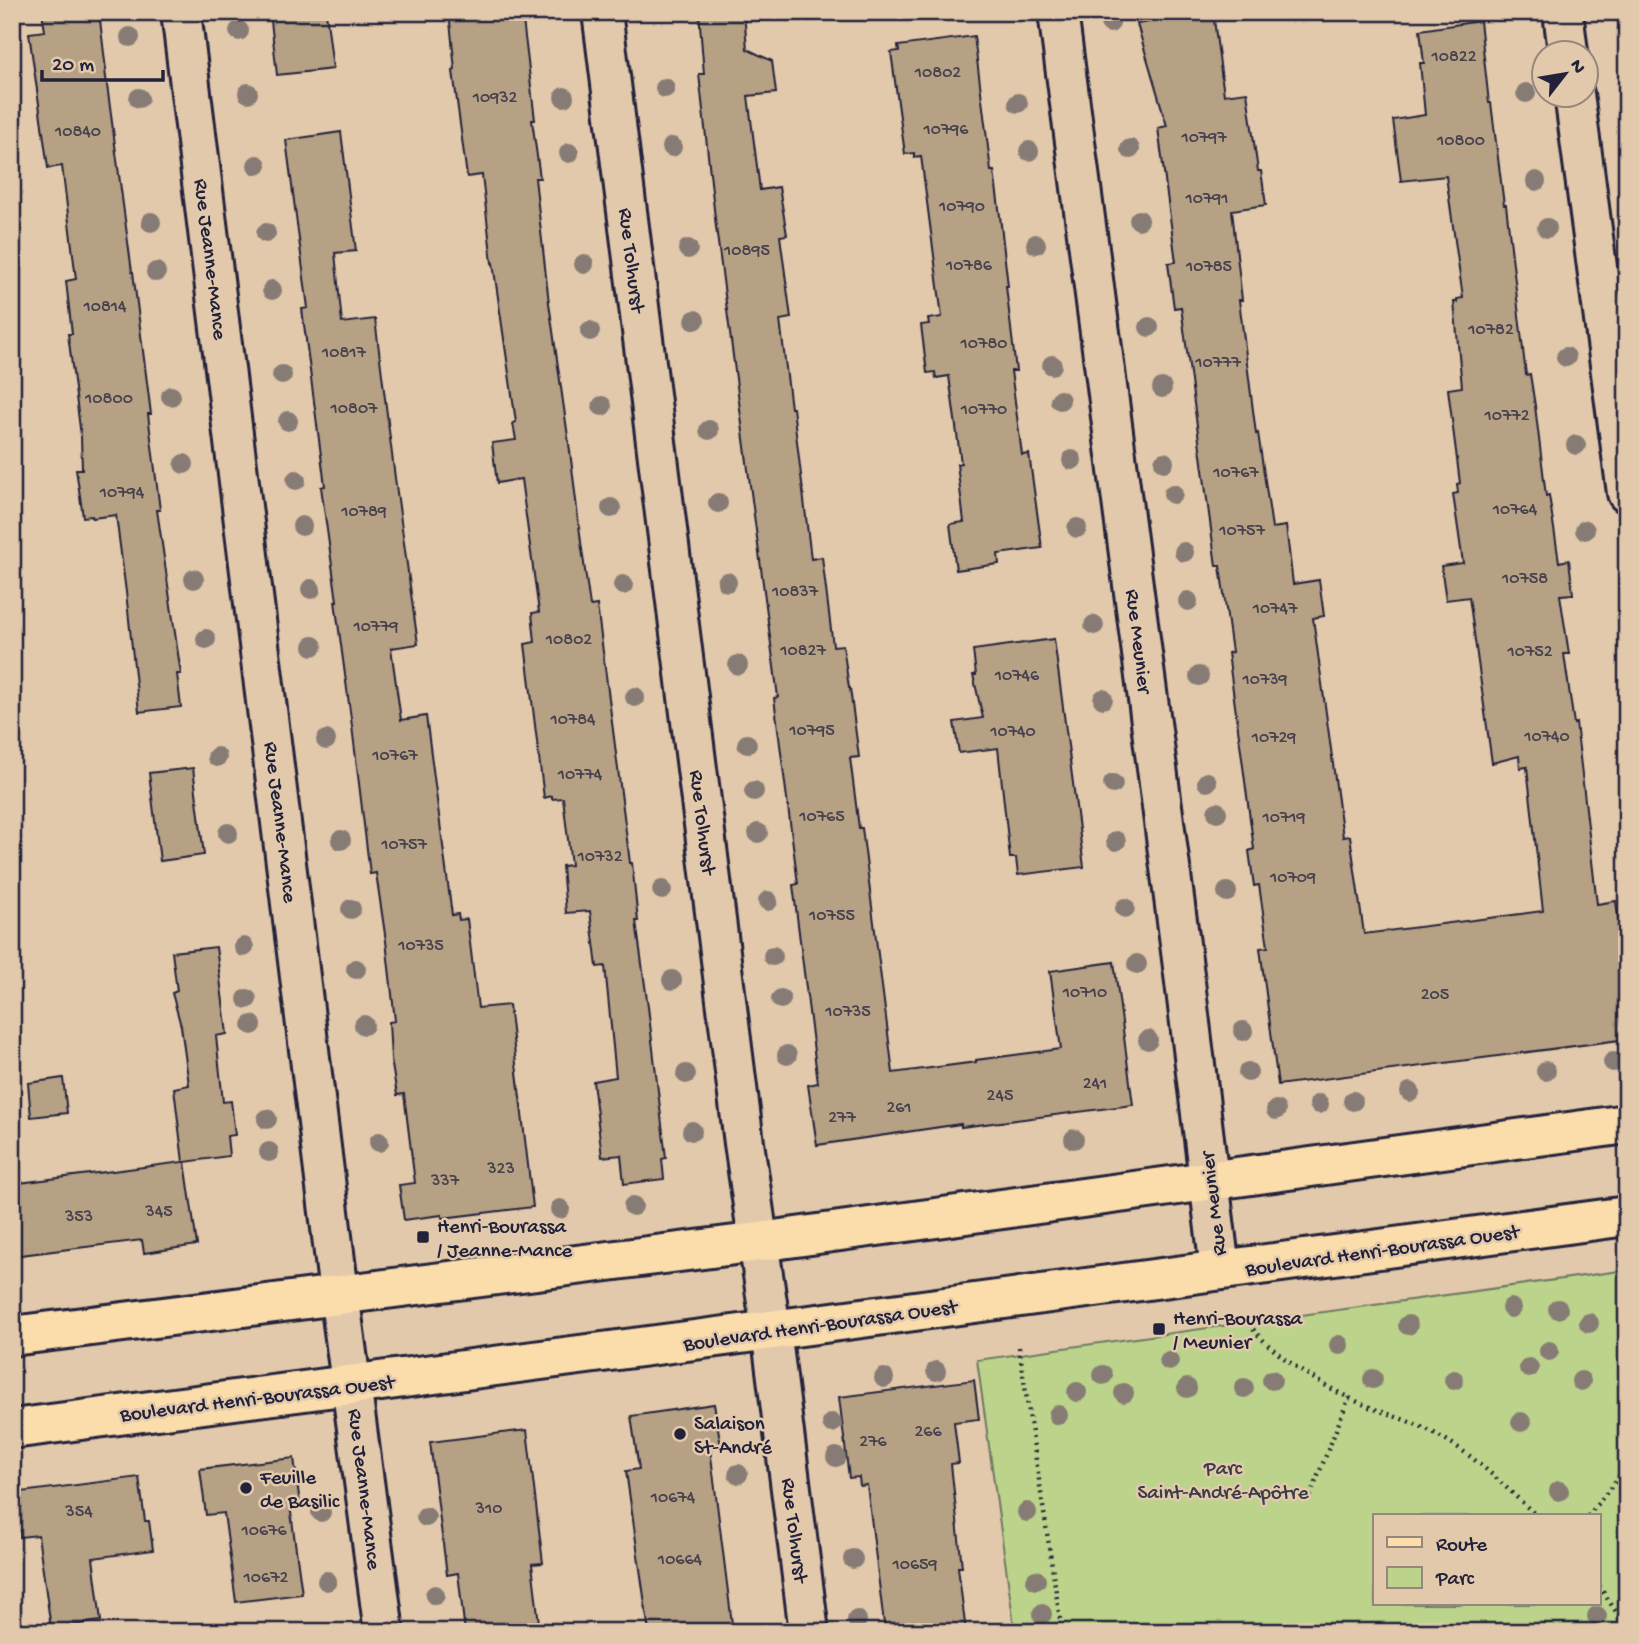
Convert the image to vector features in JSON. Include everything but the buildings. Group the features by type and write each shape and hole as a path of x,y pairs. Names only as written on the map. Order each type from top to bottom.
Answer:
{"main road":[{"path":"12,1336 759,1242 1627,1124"},
{"name":"Boulevard Henri-Bourassa Ouest","path":"12,1429 1627,1216"}],"street":[{"name":"Rue Jeanne-Mance","path":"181,12 339,1293 384,1632"},
{"name":"Rue Tolhurst","path":"602,12 744,1143 771,1330 809,1632"},
{"name":"Rue Meunier","path":"1058,12 1184,968 1220,1270"},
{"path":"1563,12 1566,38"},
{"path":"1576,108 1627,493"}],"path":[{"path":"1245,1318 1269,1345 1298,1368 1365,1405 1422,1426 1444,1438 1535,1514"},
{"path":"1019,1348 1062,1632"},
{"path":"1310,1496 1349,1397"},
{"path":"1590,1514 1627,1464"},
{"path":"1600,1588 1627,1628"}],"green space":[{"name":"Parc Saint-André-Apôtre","path":"1627,1270 1627,1632 1015,1632 977,1360"}],"place":[{"name":"Henri-Bourassa / Jeanne-Mance","path":"423,1237"},
{"name":"Henri-Bourassa / Meunier","path":"1159,1329"},
{"name":"Salaison St-André","path":"680,1434"},
{"name":"Feuille de Basilic","path":"246,1488"}]}
